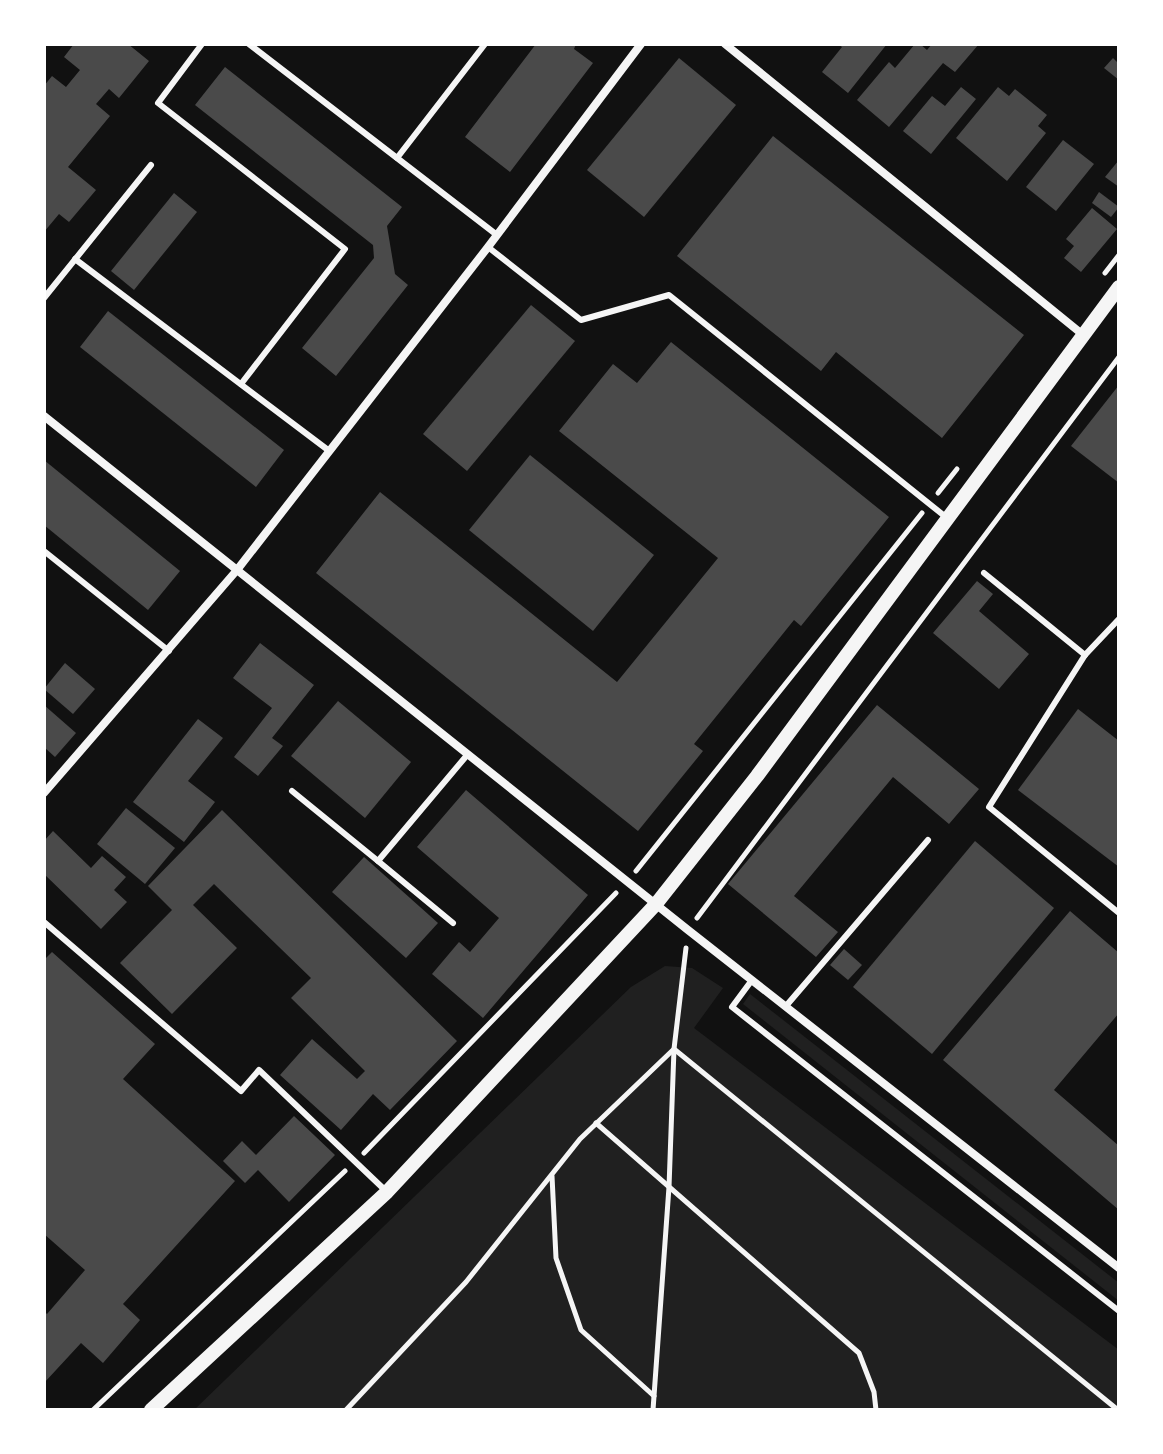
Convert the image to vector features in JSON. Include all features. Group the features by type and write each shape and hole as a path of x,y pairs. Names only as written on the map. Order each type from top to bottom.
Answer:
{"street":[{"path":"44,793 237,570 641,44"},
{"path":"725,44 1082,334"},
{"path":"151,1410 387,1192 656,904 757,776 1119,287"},
{"path":"44,416 688,930 1119,1268"}],"lane":[{"path":"202,44 158,103 345,249 241,384"},
{"path":"249,44 497,235"},
{"path":"397,158 485,44"},
{"path":"44,298 151,165"},
{"path":"488,247 581,320 669,295 947,518"},
{"path":"75,259 328,450"},
{"path":"44,551 169,651"},
{"path":"984,573 1085,655"},
{"path":"1119,619 1085,655 989,807 1119,913"},
{"path":"378,861 468,754"},
{"path":"292,791 453,923"},
{"path":"786,1006 928,840"},
{"path":"44,922 241,1091 259,1070 387,1192"},
{"path":"752,980 732,1007 1119,1311"}],"path":[{"path":"1101,277 1119,255"},
{"path":"653,1410 669,1187 674,1049 688,930 1119,357"},
{"path":"93,1410 355,1161 628,881 958,467"},
{"path":"346,1410 466,1282 580,1139 674,1049"},
{"path":"674,1049 1115,1409"},
{"path":"596,1123 859,1353 874,1392 876,1410"},
{"path":"552,1175 556,1258 581,1330 654,1396"}],"shaded area":[{"path":"665,966 692,968 723,988 694,1028 1119,1350 1119,1410 194,1410 631,987"},
{"path":"750,994 1119,1283 1119,1301 743,1004"}],"building":[{"path":"74,44 128,44 149,61 119,98 109,89 96,104 110,116 68,167 96,190 69,222 59,214 44,232 44,86 52,76 66,87 80,70 64,57"},
{"path":"536,44 576,44 574,49 593,63 510,172 465,137"},
{"path":"838,44 887,44 848,93 822,72 842,47"},
{"path":"915,44 927,50 932,44 979,44 955,72 943,63 889,127 857,100 889,62 895,68"},
{"path":"679,58 736,105 644,217 587,170"},
{"path":"1113,58 1119,64 1119,80 1104,68"},
{"path":"225,67 402,207 387,226 395,274 408,285 336,376 302,348 374,258 373,245 195,105"},
{"path":"961,87 976,99 931,154 903,131 932,96 945,106"},
{"path":"998,87 1009,96 1015,89 1047,115 1038,126 1046,133 1007,181 956,138"},
{"path":"773,136 1024,335 942,438 836,352 821,371 677,256"},
{"path":"1063,140 1094,164 1056,211 1026,187"},
{"path":"1119,160 1119,187 1105,177"},
{"path":"1099,192 1119,207 1111,217 1092,203"},
{"path":"174,193 197,212 134,290 111,271"},
{"path":"1092,208 1117,229 1081,272 1064,258 1074,246 1066,239"},
{"path":"531,305 575,341 467,471 423,434"},
{"path":"108,311 284,450 256,487 80,347"},
{"path":"671,342 889,517 801,626 794,620 694,744 703,751 638,831 316,573 380,492 617,682 718,558 559,431 613,364 637,383"},
{"path":"1119,385 1119,483 1071,446"},
{"path":"530,455 654,555 593,631 469,530"},
{"path":"44,460 180,571 148,610 44,525"},
{"path":"977,581 993,594 979,611 1029,654 999,689 933,633"},
{"path":"260,643 314,685 272,738 283,746 258,776 234,757 272,708 233,678"},
{"path":"65,663 95,689 73,714 44,689"},
{"path":"338,701 411,762 365,818 291,756"},
{"path":"44,705 76,733 55,757 44,747"},
{"path":"877,705 979,789 949,824 893,777 794,896 838,932 816,957 728,884"},
{"path":"1078,709 1119,741 1119,867 1018,790"},
{"path":"198,719 223,738 188,781 215,802 184,842 133,802"},
{"path":"466,790 588,895 483,1018 432,974 459,942 470,952 499,918 417,847"},
{"path":"126,808 175,848 145,884 97,844"},
{"path":"222,810 457,1041 390,1110 373,1094 341,1130 280,1075 312,1039 357,1079 365,1071 291,998 311,978 214,884 193,905 237,948 172,1014 120,963 172,910 148,886"},
{"path":"53,831 91,868 102,856 126,877 114,890 127,902 101,929 44,874 44,841"},
{"path":"975,841 1054,908 932,1054 853,987"},
{"path":"364,857 438,923 406,958 332,892"},
{"path":"1070,911 1119,953 1119,1013 1054,1090 1119,1146 1119,1210 943,1060"},
{"path":"844,949 862,965 848,980 830,965"},
{"path":"52,952 155,1044 123,1079 235,1181 123,1304 140,1320 103,1363 81,1343 44,1383 44,1311 47,1314 85,1270 44,1234 44,960"},
{"path":"294,1116 335,1155 289,1202 258,1170 245,1183 223,1161 242,1141 256,1155"}]}
